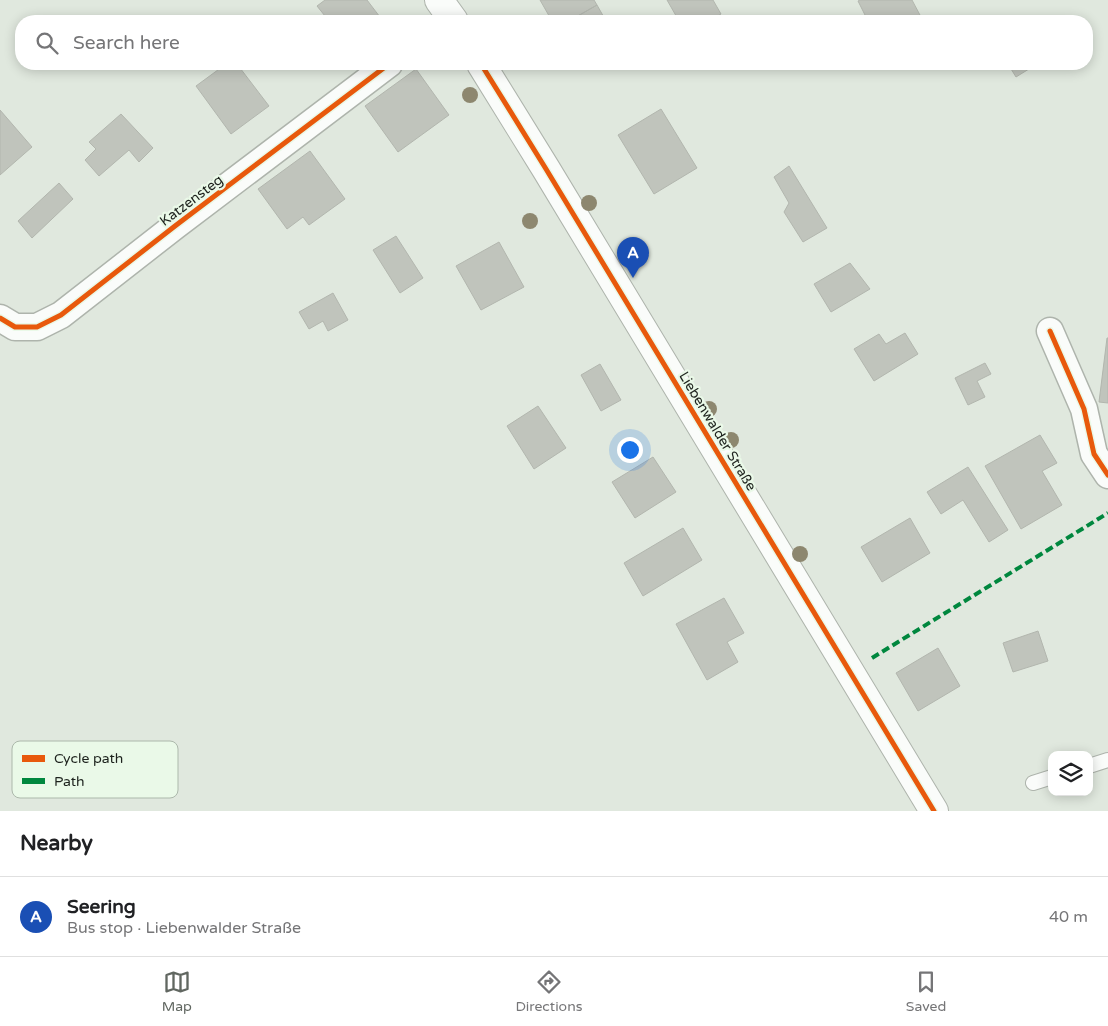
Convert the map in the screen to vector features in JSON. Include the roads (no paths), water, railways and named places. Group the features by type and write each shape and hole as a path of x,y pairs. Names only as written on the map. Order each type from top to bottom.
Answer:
{"main road":[{"name":"Liebenwalder Straße","path":"485,70 934,811"}],"street":[{"name":"Katzensteg","path":"0,318 15,327 37,327 61,315 381,70"},
{"path":"1050,331 1084,409 1094,454 1108,475"}],"lane":[{"path":"1093,765 1108,760"},
{"path":"1034,783 1048,778"}],"place":[{"name":"Seering","path":"633,278"}]}
